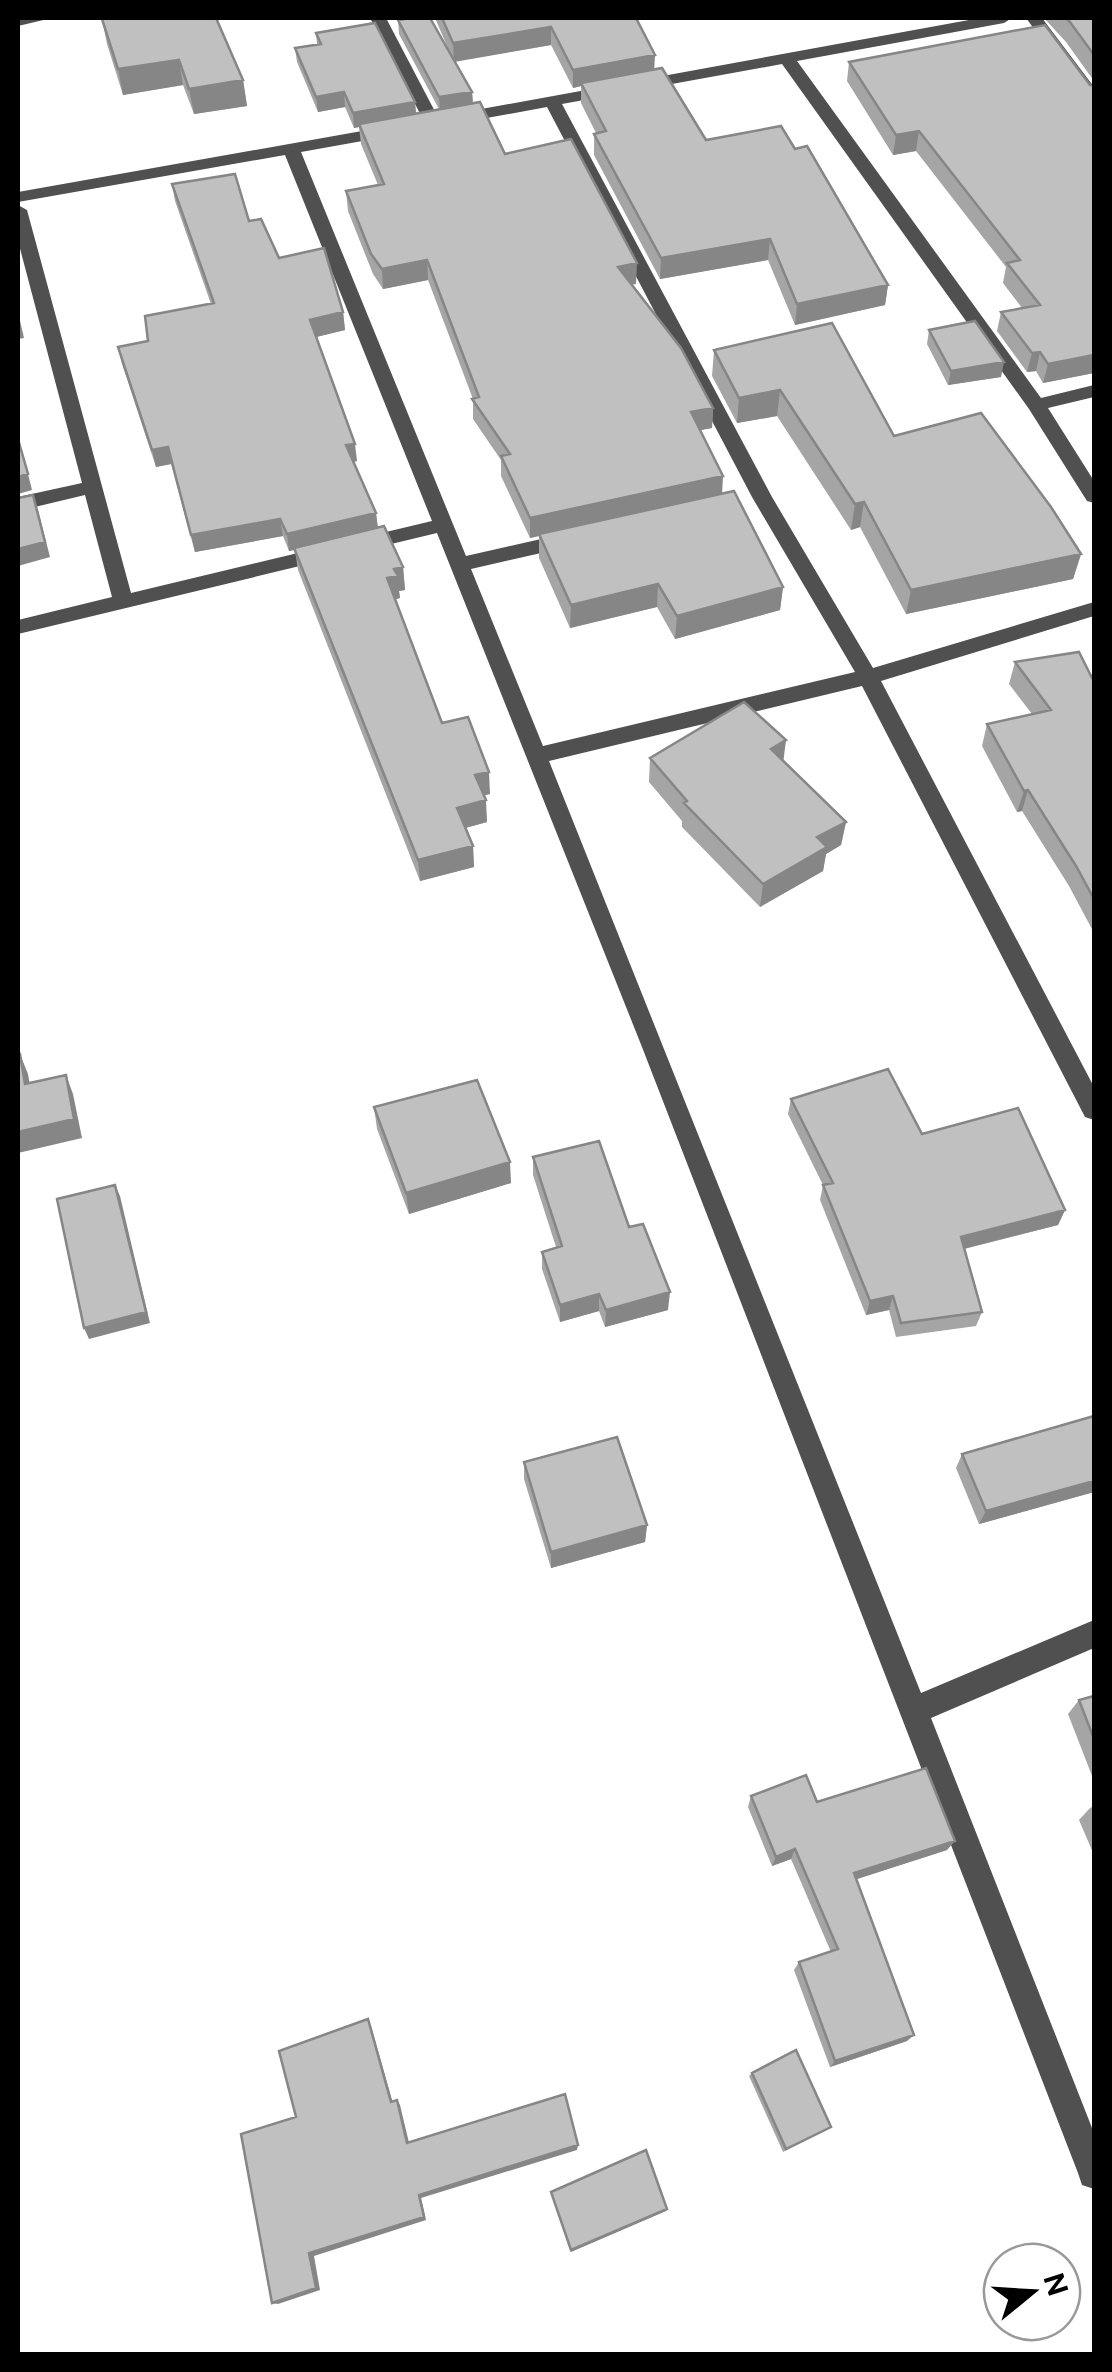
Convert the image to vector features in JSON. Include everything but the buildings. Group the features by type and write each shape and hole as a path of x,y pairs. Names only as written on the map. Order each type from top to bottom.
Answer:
{"street":[{"path":"18,22 44,18"},
{"path":"378,18 433,123"},
{"path":"18,197 553,102 785,56 878,33 1004,18"},
{"path":"1034,18 1094,98"},
{"path":"785,56 1036,405 1094,496"},
{"path":"553,102 753,499 868,677 1094,1110"},
{"path":"291,148 654,1047 1094,2173"},
{"path":"18,210 123,600"},
{"path":"1036,405 1094,392"},
{"path":"18,504 93,487"},
{"path":"18,626 442,525"},
{"path":"461,564 593,535"},
{"path":"535,756 868,677 1094,609"},
{"path":"914,1710 1094,1634"}]}
